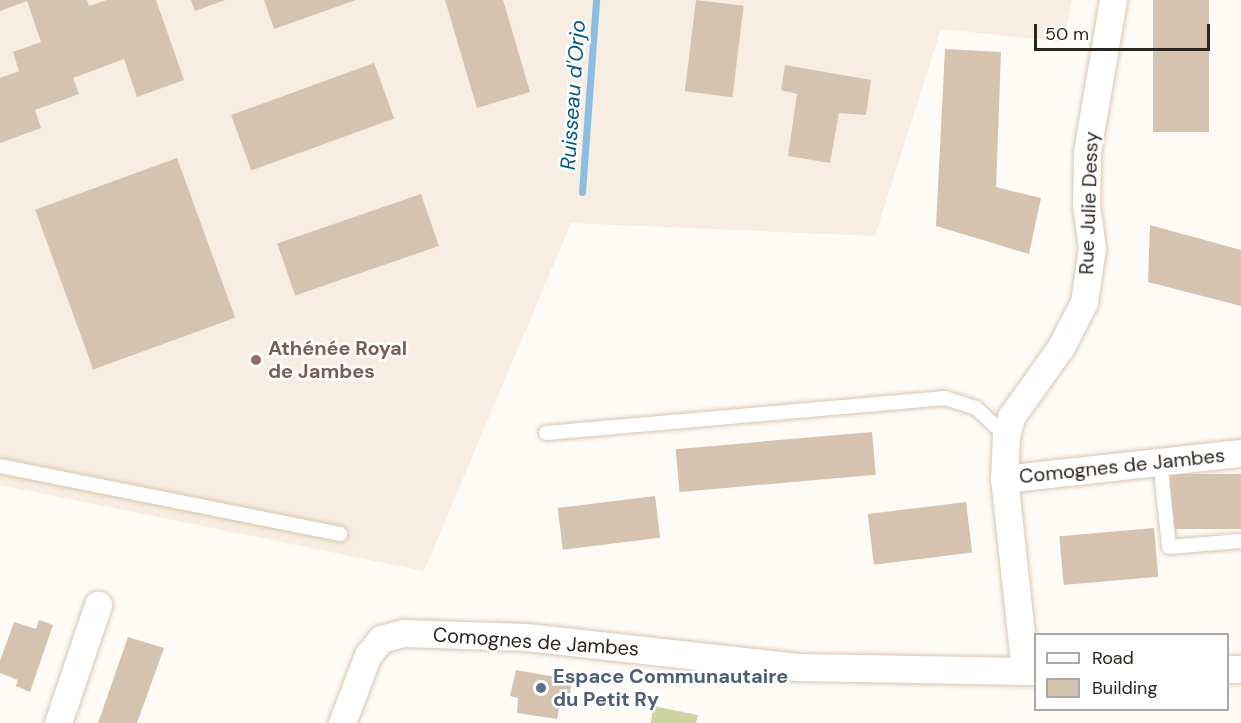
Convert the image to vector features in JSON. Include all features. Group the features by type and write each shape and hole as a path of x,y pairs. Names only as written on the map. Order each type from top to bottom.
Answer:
{"street":[{"name":"Rue Julie Dessy","path":"1030,671 1004,479 1006,436 1011,417 1061,347 1084,302 1092,248 1086,205 1087,152 1113,0"},
{"name":"Comognes de Jambes","path":"1004,479 1241,453"},
{"path":"58,723 98,605"},
{"name":"Comognes de Jambes","path":"342,723 368,655 381,639 404,633 526,638 797,667 1030,671"}],"lane":[{"path":"546,433 945,399 976,408 1006,436"},
{"path":"1160,461 1169,547 1241,541"},
{"path":"0,466 340,534"}],"shaded area":[{"name":"Athénée Royal de Jambes","path":"0,0 1072,0 1063,42 941,29 875,236 571,223 424,571 0,485"}],"green space":[{"path":"653,706 698,715 696,723 651,723"}],"building":[{"path":"0,0 87,0 89,6 107,0 156,0 184,80 137,97 124,59 73,78 79,94 35,110 41,128 0,143 0,78 19,71 13,52 41,42 27,1 0,11"},
{"path":"191,0 225,0 195,11"},
{"path":"264,0 356,0 274,29"},
{"path":"445,0 503,0 530,92 477,108"},
{"path":"696,0 744,6 732,97 685,91"},
{"path":"1153,0 1209,0 1209,132 1153,132"},
{"path":"945,49 1001,52 996,187 1041,198 1029,254 936,226"},
{"path":"374,63 394,118 251,170 231,115"},
{"path":"785,65 871,80 866,115 839,113 830,163 788,156 797,94 781,90"},
{"path":"177,158 235,318 93,369 35,210"},
{"path":"421,194 439,246 295,295 277,243"},
{"path":"1150,225 1241,250 1241,306 1148,282"},
{"path":"872,432 876,475 679,492 676,449"},
{"path":"1170,474 1241,474 1241,529 1170,529"},
{"path":"655,496 660,538 563,550 558,508"},
{"path":"966,502 972,553 874,565 868,514"},
{"path":"1154,528 1158,577 1064,585 1059,536"},
{"path":"39,620 53,625 30,692 16,686 18,680 0,673 0,661 14,622 36,629"},
{"path":"128,637 164,648 137,723 98,723"},
{"name":"Espace Communautaire du Petit Ry","path":"516,670 572,680 568,706 560,705 557,719 517,713 518,698 510,696"}],"waterway":[{"name":"Ruisseau d'Orjo","path":"582,192 596,0"}],"place":[{"name":"Athénée Royal de Jambes","path":"256,360"},
{"name":"Espace Communautaire du Petit Ry","path":"541,688"}]}
